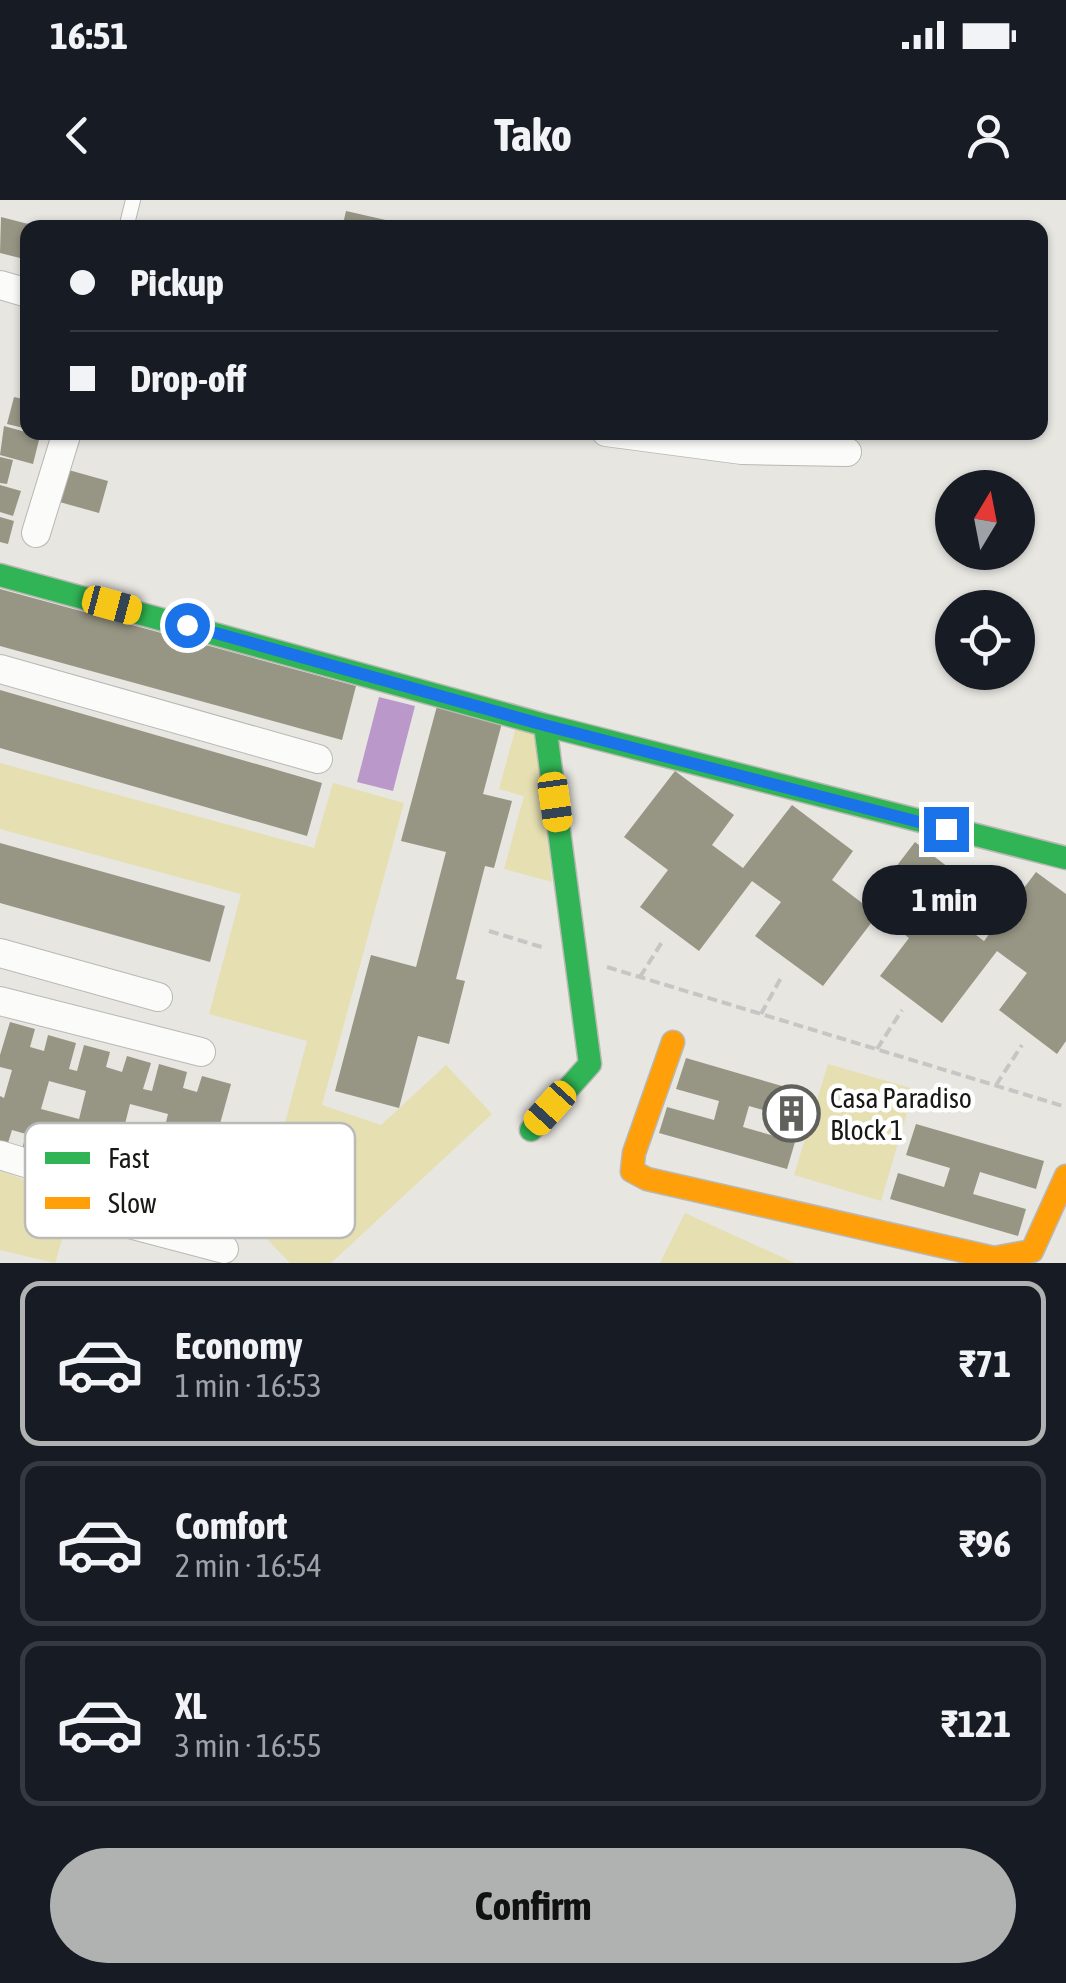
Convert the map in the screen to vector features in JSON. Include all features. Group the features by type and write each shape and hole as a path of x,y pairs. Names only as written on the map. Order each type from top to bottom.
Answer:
{"street":[{"path":"36,533 64,440"},
{"path":"705,440 742,450 847,452"},
{"path":"0,575 544,725 1066,858"},
{"path":"0,668 318,759"},
{"path":"531,1130 590,1064 544,725"},
{"path":"0,952 158,997"},
{"path":"0,1001 200,1052"},
{"path":"672,1042 634,1153 632,1170 647,1179 994,1258 1032,1251 1066,1176"},
{"path":"0,1155 25,1163"},
{"path":"183,1238 224,1249"}],"path":[{"path":"488,931 1066,1107"},
{"path":"640,977 662,942"},
{"path":"760,1014 782,976"},
{"path":"877,1049 902,1010"},
{"path":"996,1085 1022,1045"}],"shaded area":[{"path":"379,697 415,706 393,791 357,782"},
{"path":"516,727 537,731 552,882 504,869 524,796 499,789"},
{"path":"0,763 314,848 333,783 404,803 322,1105 381,1125 446,1065 492,1114 331,1263 290,1263 266,1238 355,1238 355,1123 285,1123 307,1041 209,1014 241,894 0,829"},
{"path":"828,1064 914,1089 881,1201 794,1175"},
{"path":"0,1171 25,1180 25,1238 62,1238 55,1263 0,1250"},
{"path":"685,1213 795,1263 660,1263"}],"building":[{"path":"346,211 386,220 344,220"},
{"path":"1,217 20,222 20,258 0,253"},
{"path":"14,397 20,398 20,427 7,424"},
{"path":"4,426 20,430 20,440 39,440 33,464 0,455"},
{"path":"0,457 13,460 7,484 0,483"},
{"path":"65,469 108,481 99,513 56,501"},
{"path":"0,485 21,491 13,516 0,512"},
{"path":"0,517 14,521 8,544 0,542"},
{"path":"0,589 356,686 342,740 0,646"},
{"path":"0,690 322,783 307,836 0,748"},
{"path":"437,706 502,723 483,794 512,801 494,868 485,866 456,979 465,981 449,1044 418,1036 399,1108 335,1091 371,955 416,967 446,852 401,841"},
{"path":"675,771 734,815 712,845 743,868 792,805 853,851 832,880 866,906 915,842 973,886 951,916 984,941 1036,872 1066,894 1066,1041 1057,1054 999,1010 1027,973 997,951 942,1023 880,976 909,938 878,914 823,986 755,936 781,902 752,881 699,951 640,907 668,870 624,837"},
{"path":"0,843 225,906 210,962 0,903"},
{"path":"10,1022 35,1029 30,1047 44,1051 48,1035 76,1043 69,1069 77,1071 84,1045 110,1052 106,1067 122,1072 127,1056 151,1063 143,1089 152,1091 159,1064 187,1072 183,1088 197,1092 202,1076 231,1084 220,1123 166,1123 168,1114 130,1104 125,1123 25,1123 25,1134 12,1130 7,1146 0,1143 0,1096 4,1098 12,1070 0,1067","holes":["49,1081 86,1091 79,1119 41,1109"]},
{"name":"Casa Paradiso Block 1","path":"686,1058 813,1095 805,1122 749,1106 743,1127 795,1142 787,1169 659,1133 667,1107 714,1120 719,1101 676,1089"},
{"path":"916,1124 1044,1161 1036,1189 980,1172 973,1194 1026,1209 1018,1236 890,1199 898,1173 944,1187 950,1168 906,1155"}],"traffic: fast":[{"path":"0,575 545,725 590,1064 531,1130"},
{"path":"545,725 1066,858"}],"traffic: slow":[{"path":"673,1042 634,1153 632,1171 647,1179 994,1258 1032,1251 1066,1176"}],"place":[{"name":"Casa Paradiso Block 1","path":"791,1114"}],"route":[{"path":"187,625 544,725 946,829"}]}
